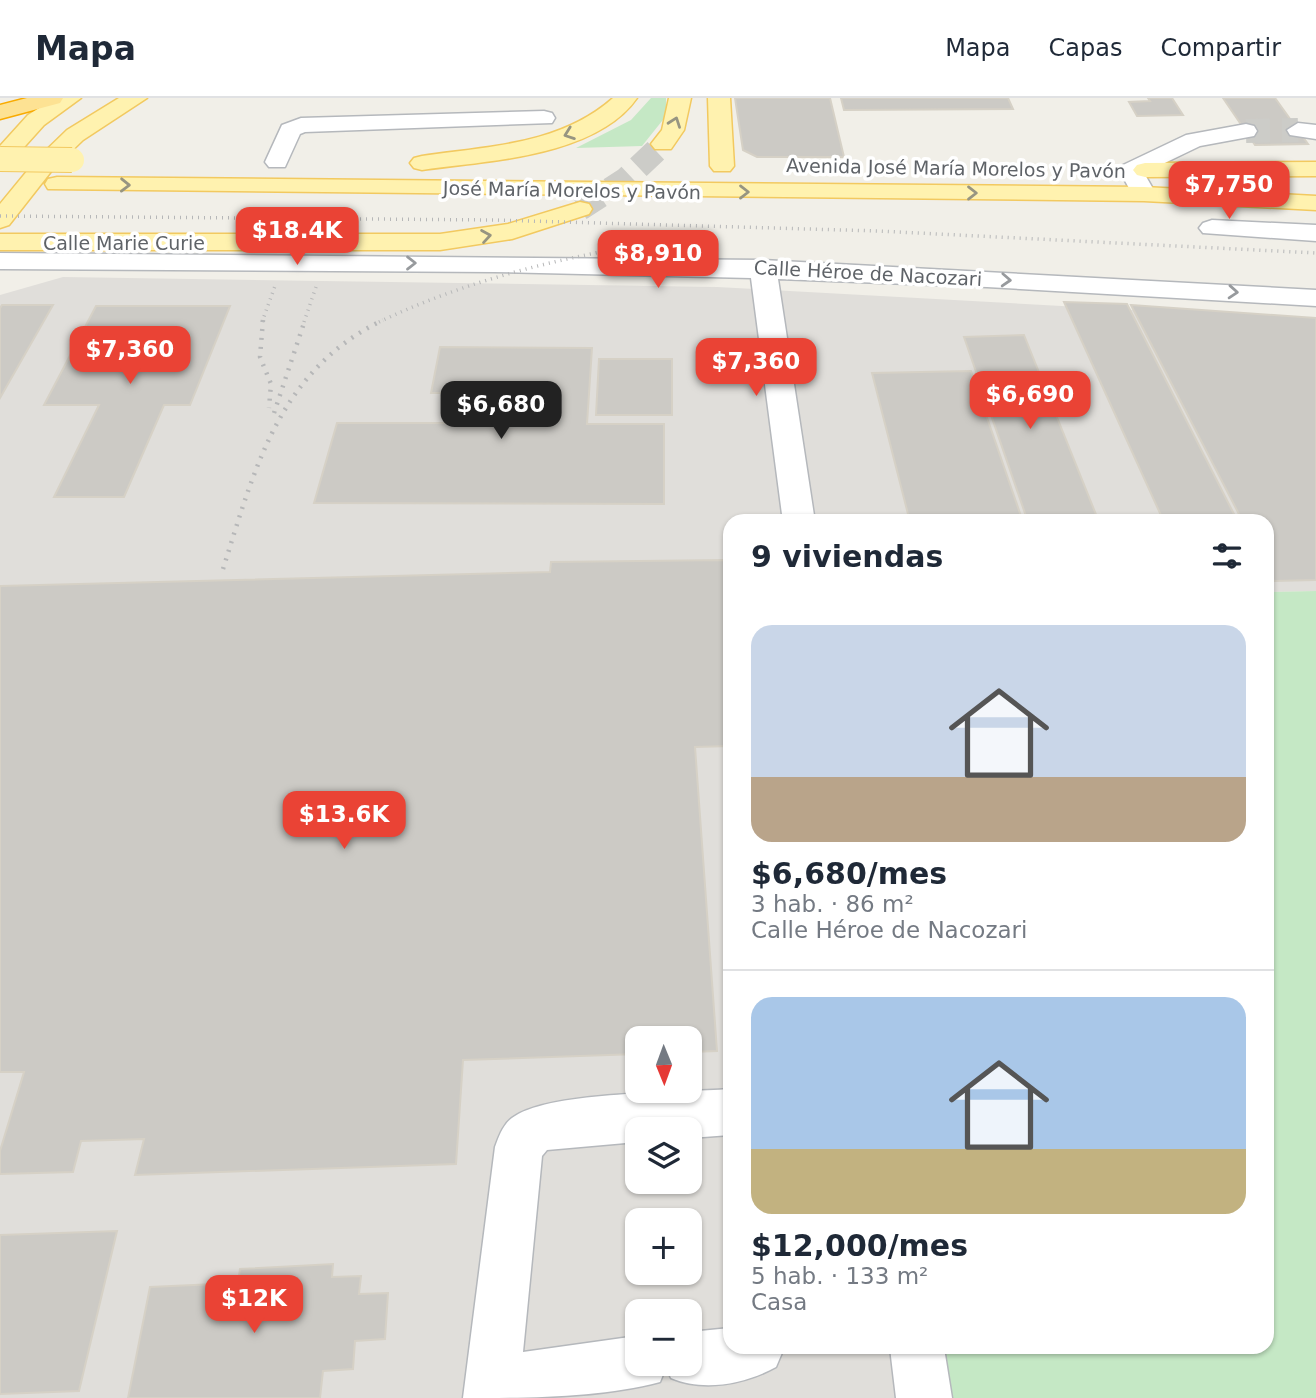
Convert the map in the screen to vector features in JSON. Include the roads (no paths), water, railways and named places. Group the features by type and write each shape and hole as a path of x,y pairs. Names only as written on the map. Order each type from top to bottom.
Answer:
{"highway":[{"path":"0,112 52,98"}],"main road":[{"path":"0,160 37,120 70,98"},
{"path":"0,241 68,139 102,113 136,98"},
{"path":"422,163 550,141 604,118 626,98"},
{"path":"661,158 673,130 680,98"},
{"name":"José María Morelos y Pavón","path":"695,166 730,166 719,98"},
{"path":"0,160 99,160"},
{"path":"250,162 303,162"},
{"name":"José María Morelos y Pavón","path":"395,163 558,164"},
{"name":"Avenida José María Morelos y Pavón","path":"1104,170 1316,169"},
{"name":"José María Morelos y Pavón","path":"0,184 1144,194 1316,203"},
{"name":"Calle Marie Curie","path":"0,241 440,242 512,231 580,209"}],"street":[{"path":"277,162 290,130 301,125 544,118"},
{"path":"1144,194 1131,170 1194,140 1246,131"},
{"path":"1212,228 1316,233"},
{"name":"Calle Héroe de Nacozari","path":"0,241 72,261 763,268 1176,288 1316,298"},
{"path":"0,280 72,261"},
{"path":"763,268 798,514"},
{"path":"625,1366 491,1391 519,1147 530,1133 548,1125 723,1112"},
{"path":"702,1358 746,1354"},
{"path":"917,1354 924,1398"}],"tunnel":[{"path":"1246,131 1298,130"},
{"path":"580,209 626,179 663,144"}],"railway":[{"path":"0,216 494,220 878,231 1316,253"},
{"path":"381,321 459,289 541,265 625,247 710,234"},
{"path":"304,322 317,284"},
{"path":"262,322 275,286"},
{"path":"263,320 260,357 271,384 269,408"},
{"path":"274,413 305,320"},
{"path":"223,569 260,459 295,394 319,366 348,341 381,321"}]}
